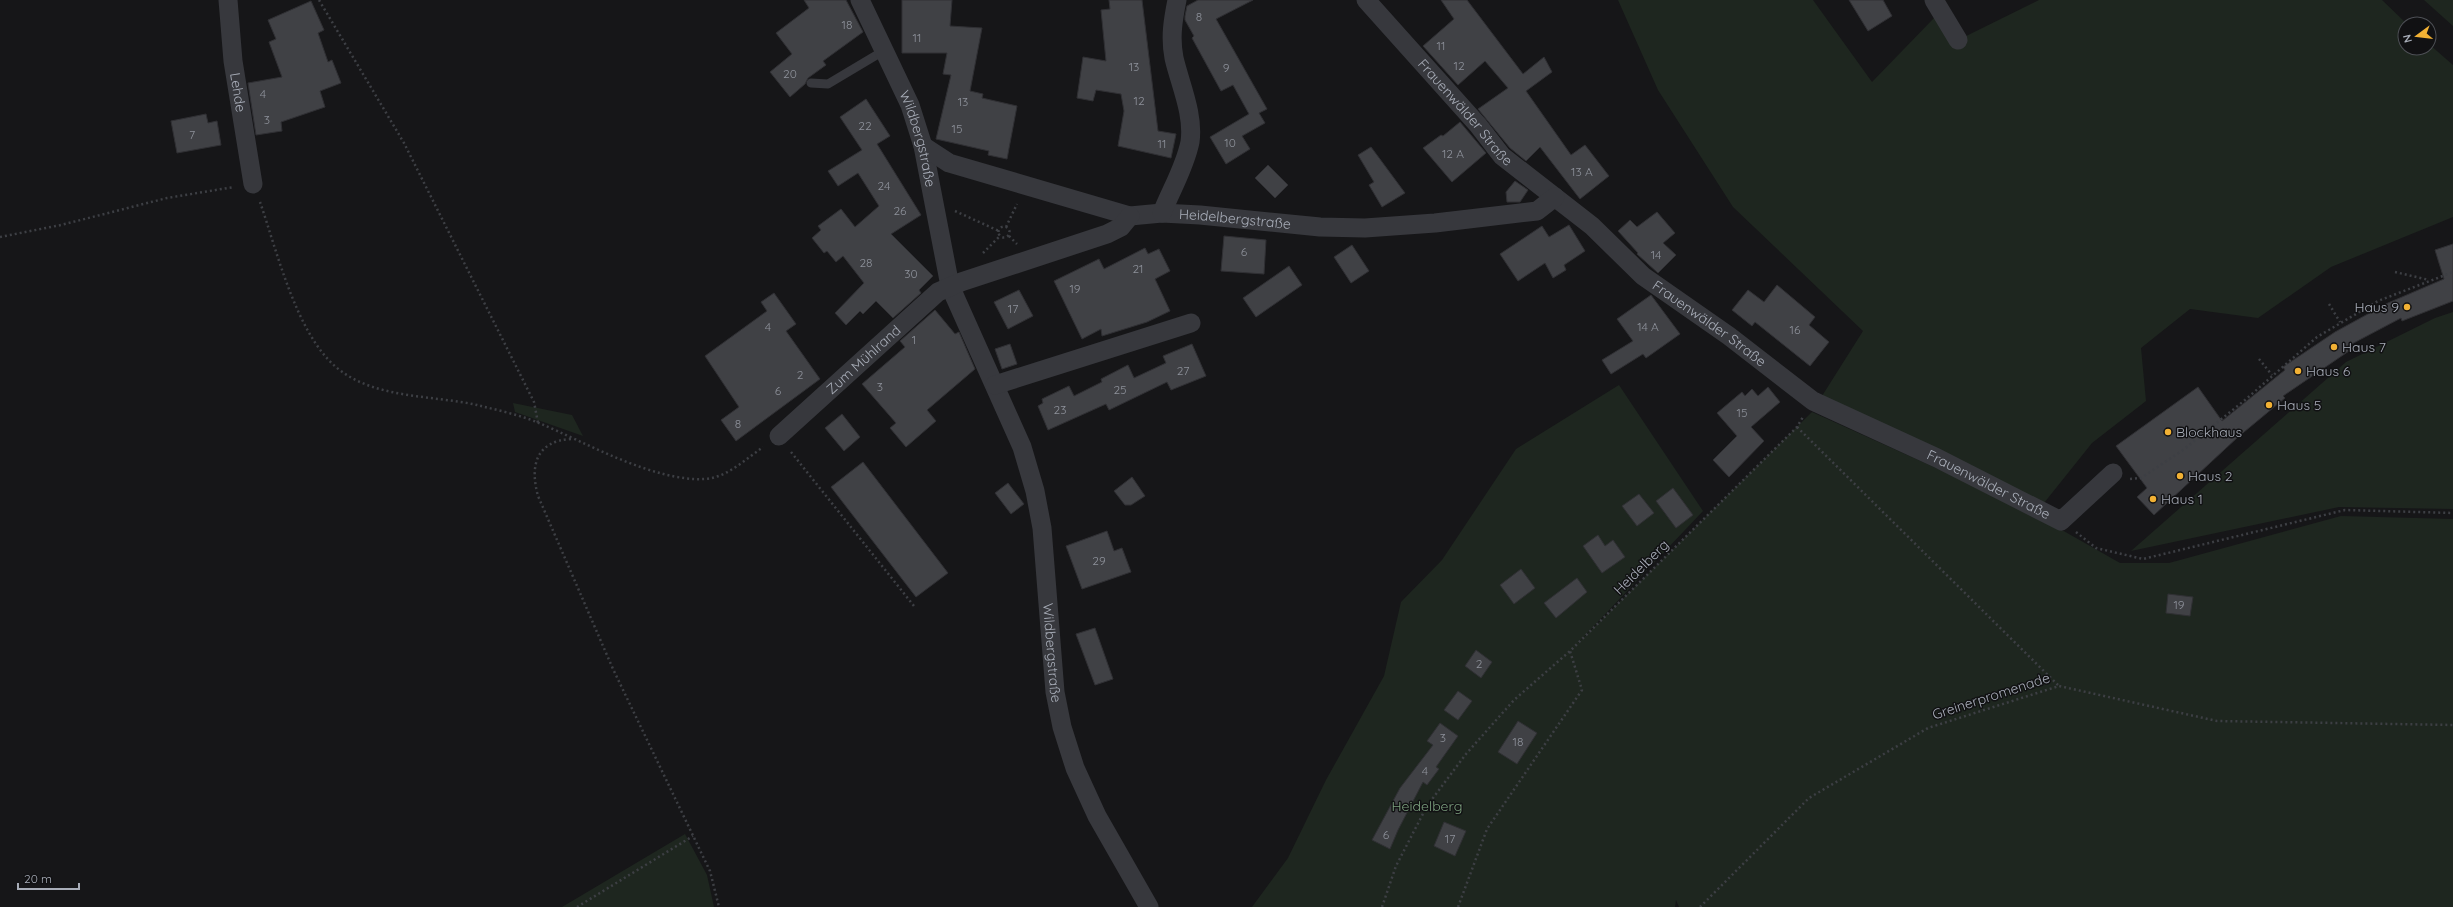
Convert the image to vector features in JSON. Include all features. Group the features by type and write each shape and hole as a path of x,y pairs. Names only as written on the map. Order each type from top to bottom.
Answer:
{"street":[{"name":"Lehde","path":"228,0 233,61 253,184"},
{"name":"Wildbergstraße","path":"860,0 910,105 923,146 950,286 1022,447 1035,490 1042,528 1055,692 1062,727 1075,768 1097,816 1149,907"},
{"path":"1162,213 1180,172 1190,141 1189,117 1174,56 1171,29 1177,0"},
{"name":"Frauenwälder Straße","path":"1366,0 1478,125 1502,156 1592,226 1643,276 1729,336 1813,402 1937,458 2061,521 2113,473"},
{"path":"1934,0 1958,40"},
{"name":"Heidelbergstraße","path":"923,146 949,163 1130,216 1162,213 1320,227 1364,228 1435,223 1537,211 1555,197"},
{"path":"950,286 1107,234 1121,227 1130,216"},
{"name":"Zum Mühlrand","path":"779,436 938,292 950,286"},
{"path":"995,385 1191,323"}],"lane":[{"path":"812,83 828,84 885,50"}],"path":[{"path":"319,0 404,143 534,402 538,423"},
{"path":"0,238 61,225 167,198 253,184 296,306 315,342 336,367 360,380 388,391 477,405 538,423 571,439 677,478 706,479 724,474 779,436 914,606"},
{"path":"999,231 1001,228 1006,227 1021,194 1022,184"},
{"path":"934,204 942,205 999,231 1000,236 1006,238 1010,232 1006,227"},
{"path":"2395,272 2429,280"},
{"path":"2113,473 2128,479 2141,478 2166,463 2246,400 2272,375 2317,337 2340,322 2378,301 2453,272"},
{"path":"2329,304 2340,322"},
{"path":"2258,359 2272,375"},
{"name":"Heidelberg","path":"1382,907 1396,866 1427,806 1466,754 1514,700 1570,651 1797,426 1813,402"},
{"name":"Greinerpromenade","path":"1700,907 1809,798 1928,728 2059,686 1797,426"},
{"path":"571,439 555,442 546,447 538,456 533,478 538,496 613,670 710,871 719,907"},
{"path":"2061,521 2096,548 2143,558 2345,510 2453,513"},
{"path":"1458,907 1487,829 1582,690 1570,651"},
{"path":"2059,686 2217,721 2453,725"},
{"path":"577,907 693,836"}],"green space":[{"path":"1618,0 1813,0 1872,82 1935,17 1952,43 2039,0 2382,0 2399,16 2397,16 2397,56 2437,56 2437,51 2453,65 2453,217 2331,267 2258,318 2190,309 2141,348 2146,401 2092,443 2044,503 1822,396 1863,331 1733,207 1658,90"},
{"path":"2424,0 2453,0 2453,26"},
{"path":"2453,312 2453,509 2339,507 2131,551 2346,362 2435,318"},
{"path":"1619,385 1703,511 1575,646 1812,412 2018,505 2120,563 2169,563 2341,516 2453,519 2453,907 1679,907 1676,900 1675,907 1252,907 1288,858 1326,780 1384,676 1401,602 1442,560 1516,449"},
{"path":"513,403 572,415 583,436 515,412"},
{"path":"685,834 707,875 714,907 562,907"}],"building":[{"path":"804,0 846,0 863,32 823,61 826,65 808,78 805,84 790,97 770,72 792,54 776,33 809,8"},
{"path":"902,0 952,0 950,26 982,28 970,91 983,94 982,98 1017,106 1007,159 988,155 989,151 936,139 951,75 943,74 947,53 902,53"},
{"path":"1109,0 1142,0 1158,131 1176,134 1171,158 1118,146 1124,111 1121,94 1096,90 1093,101 1077,98 1083,57 1106,61 1101,10 1110,9"},
{"path":"1198,0 1253,0 1216,19 1267,109 1259,113 1265,123 1242,136 1250,149 1226,164 1210,137 1249,114 1233,85 1221,91 1192,38 1194,36 1185,20 1185,16 1187,6"},
{"path":"1441,0 1467,0 1523,74 1544,57 1552,72 1526,91 1571,155 1585,145 1609,176 1580,199 1540,147 1526,161 1510,148 1478,109 1508,88 1485,61 1458,85 1423,46 1454,19"},
{"path":"1849,0 1883,0 1892,16 1868,31"},
{"path":"311,1 324,30 318,33 328,62 332,60 341,83 320,91 325,107 281,122 282,131 256,135 248,83 282,77 269,42 276,39 268,20"},
{"path":"866,99 890,136 877,144 921,215 891,234 933,276 919,290 921,293 893,318 876,301 863,314 860,311 846,325 835,313 864,283 843,256 836,262 827,251 824,253 812,238 821,230 818,226 841,209 855,227 879,206 858,173 838,186 828,171 862,150 840,117"},
{"path":"206,114 208,123 217,121 221,145 177,153 171,121"},
{"path":"1460,122 1486,153 1452,182 1423,148 1441,135 1443,136"},
{"path":"1371,147 1405,193 1382,207 1369,185 1374,182 1358,155"},
{"path":"1268,165 1288,185 1275,198 1255,178"},
{"path":"1515,181 1528,190 1520,202 1507,202 1506,192"},
{"path":"1657,212 1675,233 1663,243 1676,255 1658,273 1637,254 1638,253 1618,231 1630,220 1637,227"},
{"path":"1569,225 1585,251 1564,265 1566,270 1553,278 1545,263 1518,281 1500,254 1542,226 1549,237"},
{"path":"1224,236 1266,240 1264,274 1221,271"},
{"path":"2453,244 2453,301 2402,321 2401,318 2346,347 2349,351 2283,396 2285,398 2238,437 2154,515 2137,497 2147,488 2116,446 2198,387 2222,421 2285,370 2283,367 2335,332 2388,303 2444,279 2435,250"},
{"path":"1352,245 1369,271 1351,283 1334,257"},
{"path":"1145,248 1148,254 1159,249 1170,271 1155,279 1170,311 1147,322 1102,336 1101,329 1082,339 1054,281 1099,259 1104,269"},
{"path":"1289,266 1302,285 1256,317 1243,298"},
{"path":"1777,285 1815,317 1809,325 1829,342 1810,366 1755,322 1752,326 1732,310 1748,290 1764,302"},
{"path":"1019,290 1033,316 1008,329 994,302"},
{"path":"774,293 796,324 786,331 820,379 736,441 721,420 739,407 705,356 767,311 761,302"},
{"path":"1651,295 1680,334 1646,358 1643,354 1611,374 1602,360 1633,341 1617,319"},
{"path":"935,310 955,334 959,332 975,369 927,410 936,421 906,447 890,428 896,423 862,384 905,347 900,341"},
{"path":"1010,344 1017,364 1002,369 995,349"},
{"path":"1192,344 1206,376 1171,390 1167,382 1109,410 1106,404 1048,430 1038,406 1043,403 1042,399 1069,386 1074,396 1102,382 1101,379 1128,365 1134,378 1166,363 1163,356"},
{"path":"1768,387 1780,402 1751,427 1764,441 1729,477 1713,460 1737,436 1717,413 1742,392 1745,396 1752,389 1758,396"},
{"path":"842,414 860,437 844,451 825,428"},
{"path":"863,462 948,573 916,597 831,487"},
{"path":"1132,477 1145,496 1131,505 1125,505 1114,491"},
{"path":"1008,483 1024,504 1011,514 995,493"},
{"path":"1673,488 1693,515 1676,528 1656,501"},
{"path":"1639,494 1654,513 1637,526 1622,506"},
{"path":"1107,531 1114,551 1122,548 1131,572 1082,589 1066,546"},
{"path":"1598,535 1605,546 1613,540 1625,557 1602,573 1583,546"},
{"path":"1521,569 1535,588 1514,604 1500,585"},
{"path":"1577,578 1587,592 1556,618 1544,603"},
{"path":"2168,594 2193,597 2190,616 2166,613"},
{"path":"1095,628 1113,679 1095,685 1076,634"},
{"path":"1476,650 1492,662 1481,678 1465,666"},
{"path":"1458,691 1472,701 1458,720 1444,710"},
{"path":"1518,721 1537,733 1517,764 1498,752"},
{"path":"1440,723 1458,736 1436,767 1439,769 1427,785 1423,782 1398,830 1390,849 1372,840 1400,788 1433,745 1427,741"},
{"path":"1444,822 1466,831 1455,856 1434,846"}],"place":[{"name":"Haus 9","path":"2407,307"},
{"name":"Haus 7","path":"2334,347"},
{"name":"Haus 6","path":"2298,371"},
{"name":"Haus 5","path":"2269,405"},
{"name":"Blockhaus","path":"2168,432"},
{"name":"Haus 2","path":"2180,476"},
{"name":"Haus 1","path":"2153,499"}]}
